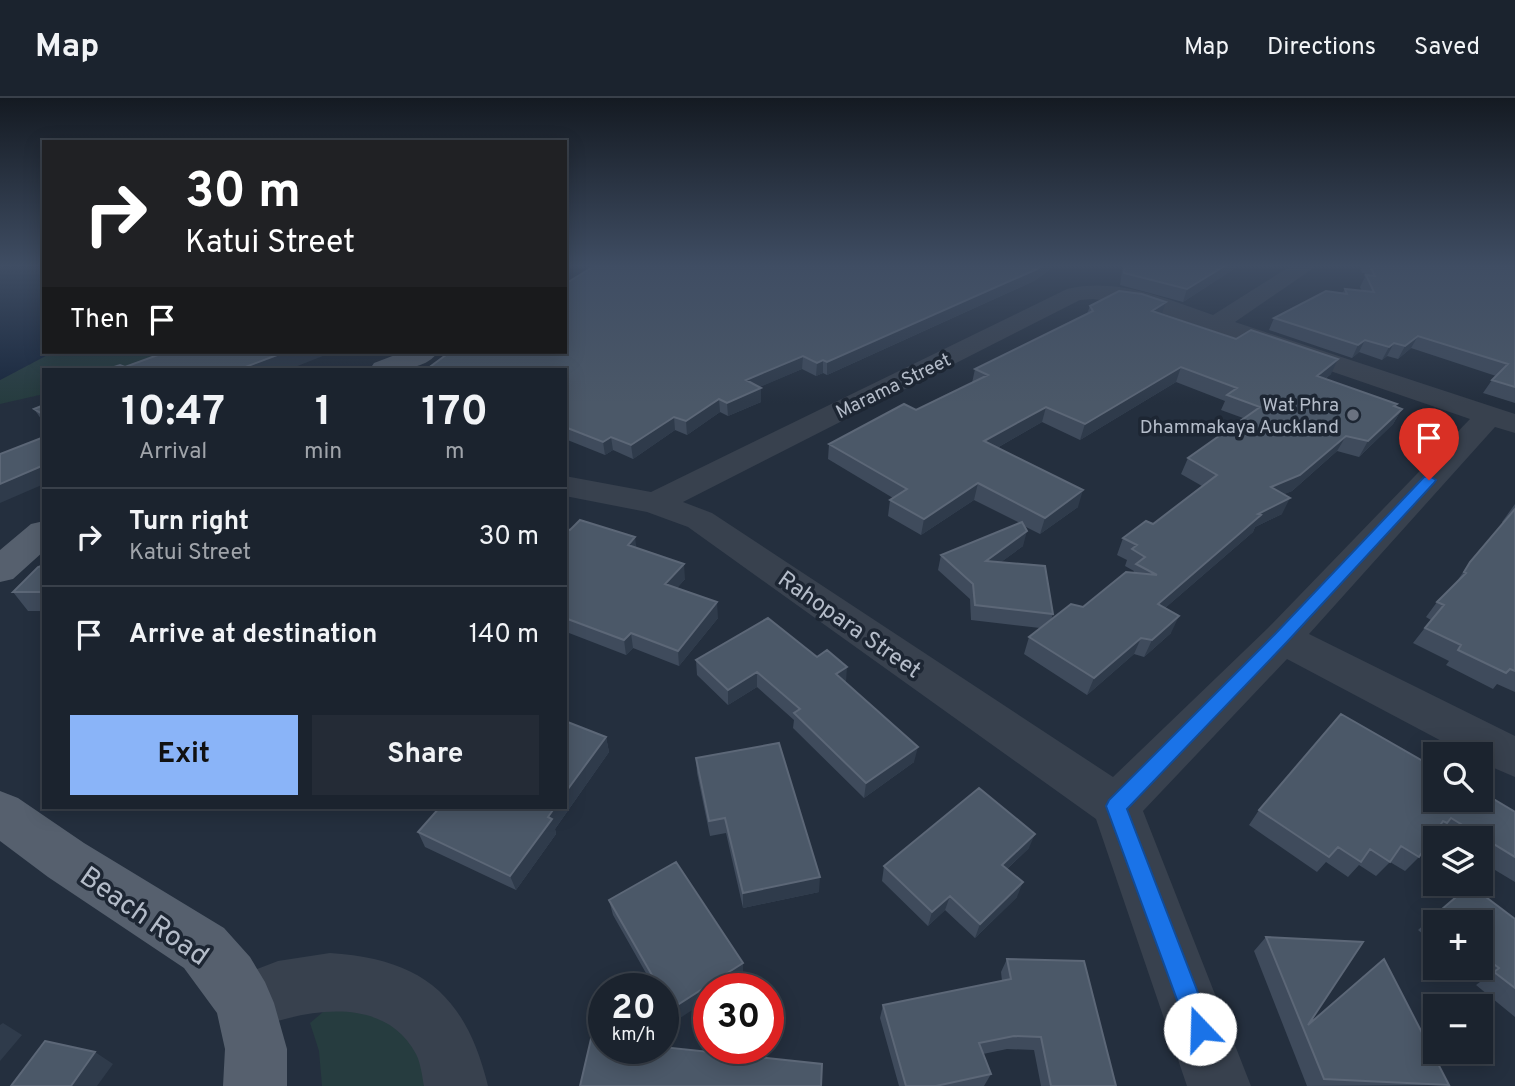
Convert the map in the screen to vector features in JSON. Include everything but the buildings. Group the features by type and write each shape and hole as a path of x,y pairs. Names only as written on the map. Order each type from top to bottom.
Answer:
{"main road":[{"path":"386,368 420,354"},
{"path":"0,570 42,534"},
{"name":"Beach Road","path":"0,813 113,891 204,948 229,978 244,1003 256,1049 255,1086"}],"street":[{"name":"Marama Street","path":"655,502 1040,311"},
{"name":"Marama Street","path":"1173,311 1502,420"},
{"path":"1216,324 1236,311"},
{"path":"1219,1086 1116,806 1502,420"},
{"name":"Rahopara Street","path":"567,486 655,502 700,520 1116,806"},
{"path":"1282,638 1515,758"},
{"path":"244,1003 289,987 322,983 357,985 395,995 421,1012 438,1032 451,1062 456,1086"}],"green space":[{"path":"49,354 166,354 144,368 42,368 42,394 0,404 0,380"},
{"path":"336,1001 385,1014 419,1050 434,1086 322,1086 319,1051 310,1023"}],"water":[{"path":"0,311 42,311 42,354 49,354 0,380"}],"place":[{"name":"Wat Phra Dhammakaya Auckland","path":"1353,415"}],"route":[{"path":"1200,1029 1116,806 1282,638 1429,480"}]}
